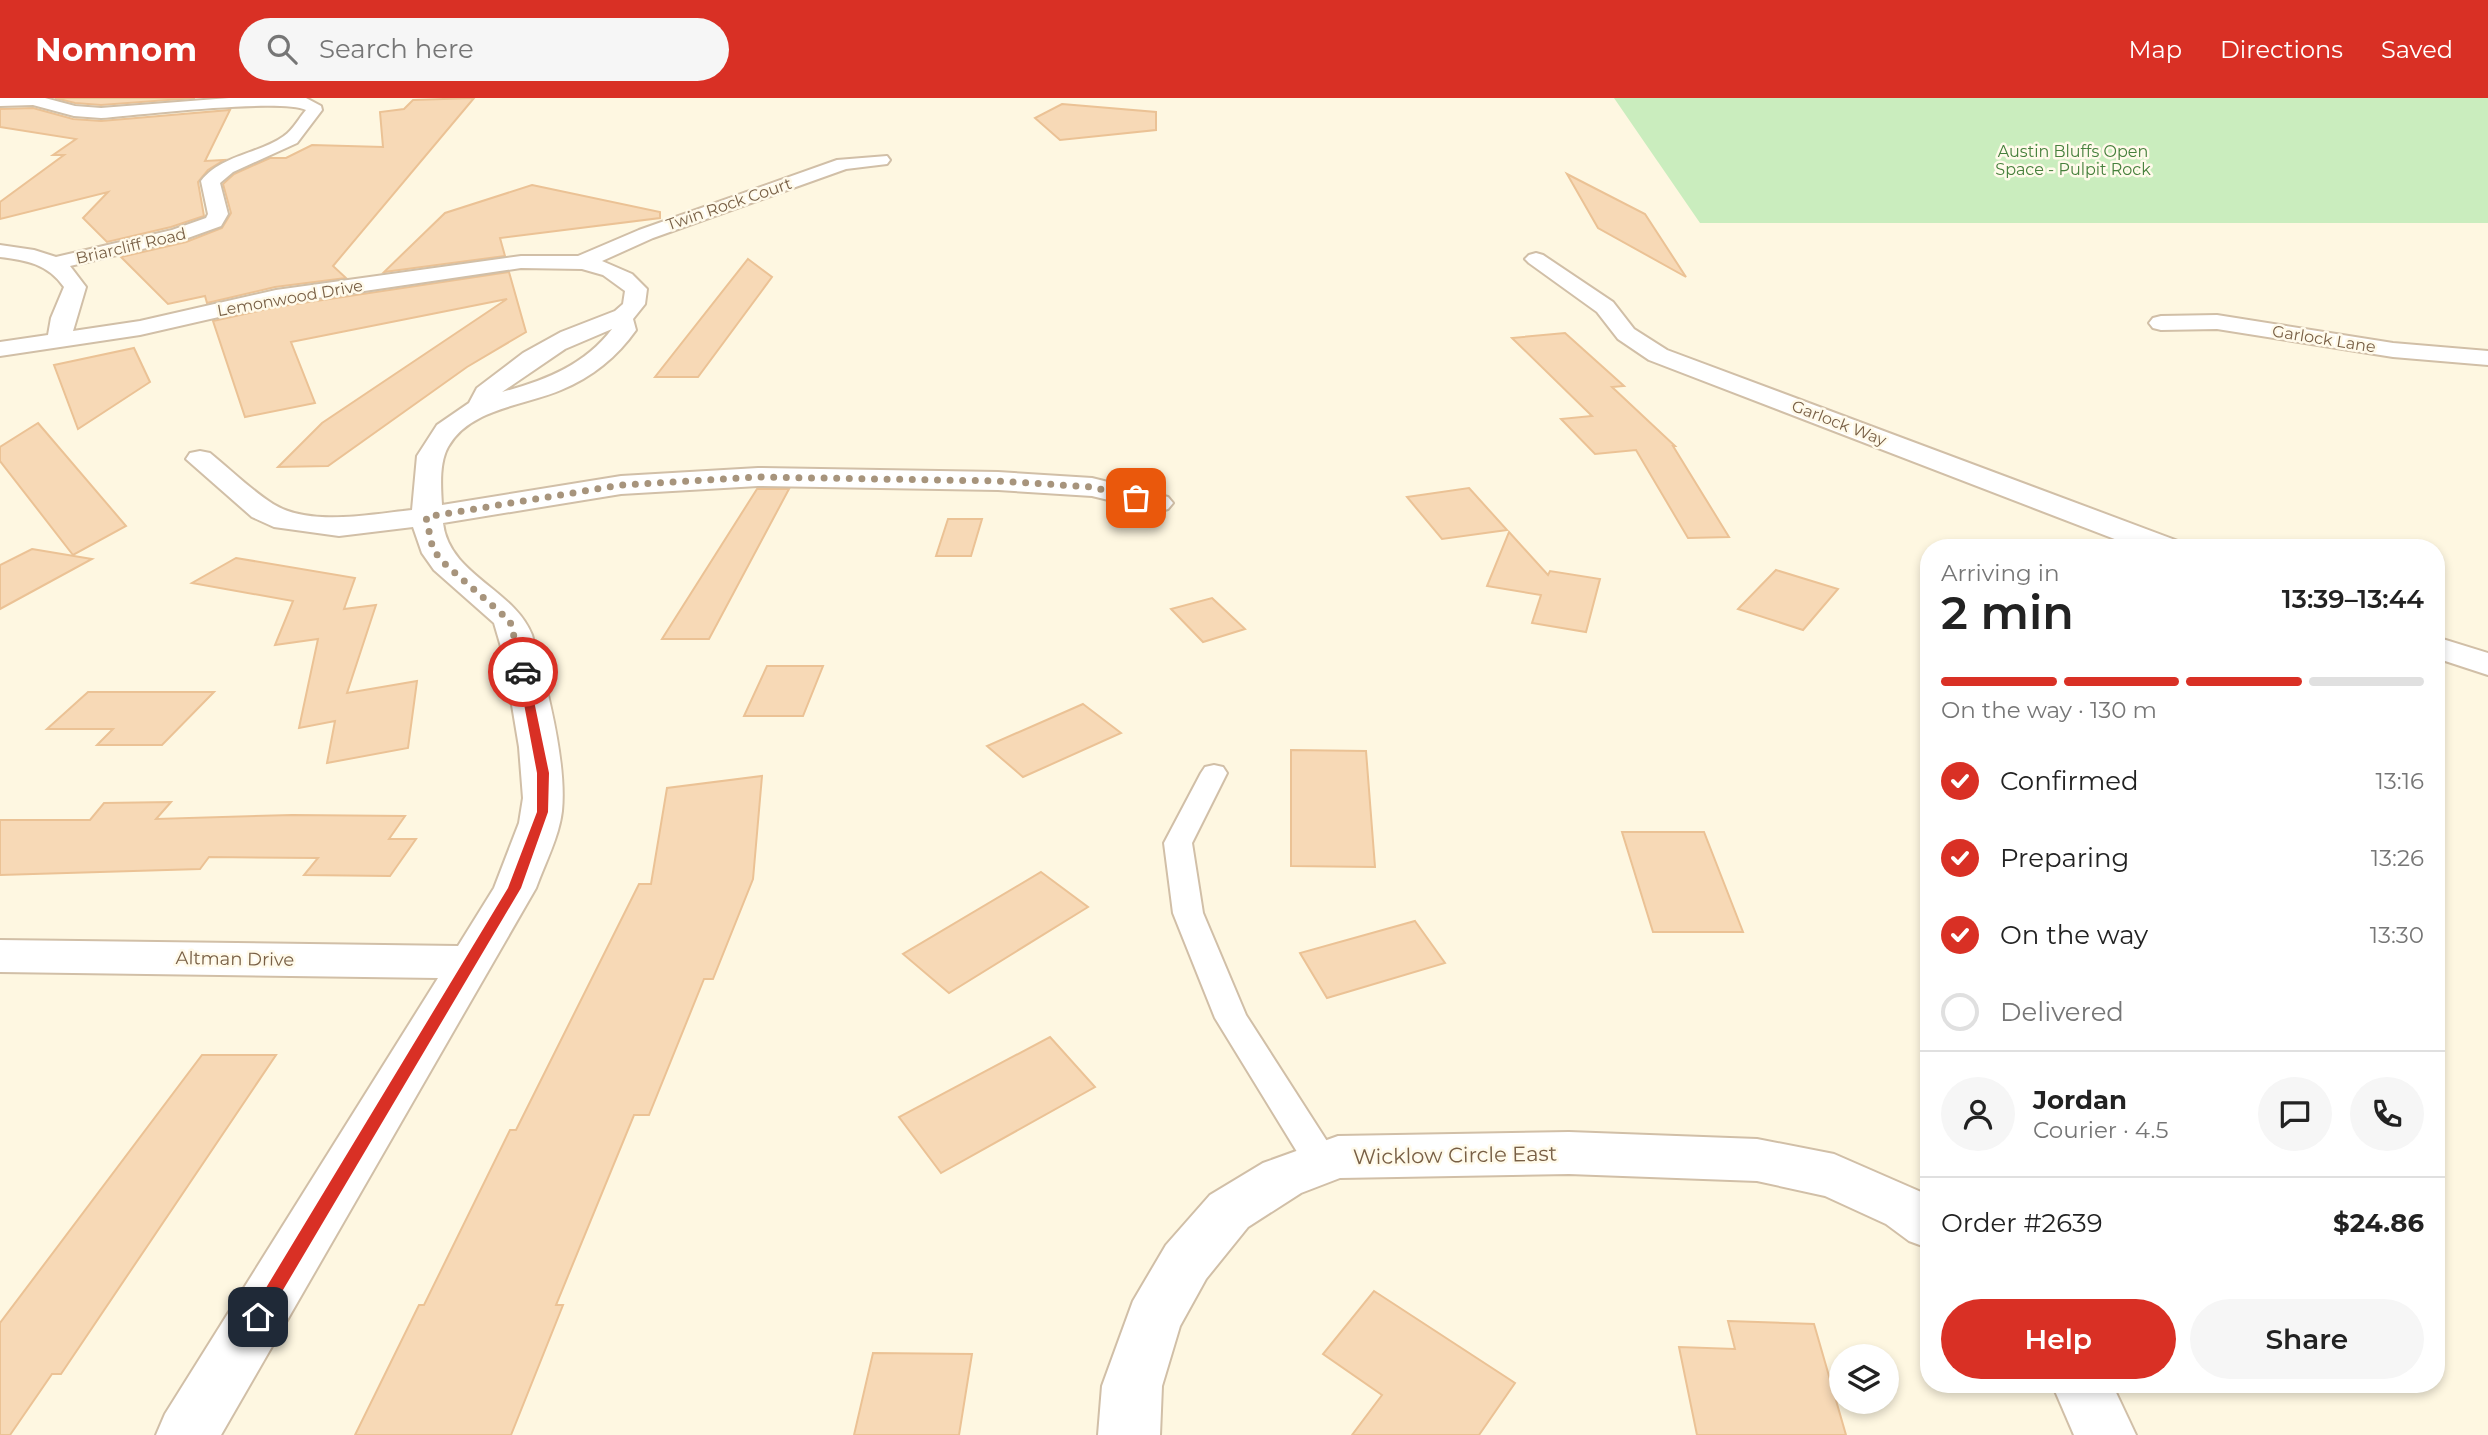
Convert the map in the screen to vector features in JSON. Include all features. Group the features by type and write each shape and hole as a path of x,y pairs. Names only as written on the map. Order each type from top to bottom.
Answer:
{"street":[{"name":"Briarcliff Road","path":"0,101 34,100 75,111 102,113 263,100 299,101 313,106 314,110 292,139 226,169 210,181 218,214 214,222 178,236 56,263"},
{"name":"Twin Rock Court","path":"581,262 646,234 843,164 881,160"},
{"path":"0,251 56,263 75,287 63,318 59,341"},
{"name":"Garlock Way","path":"1536,259 1605,307 1626,334 1658,355 2143,539"},
{"name":"Lemonwood Drive","path":"0,349 140,328 276,297 328,289 521,262 581,262"},
{"path":"481,405 485,393 534,356 584,330 621,318 637,298 636,289 615,271 581,262"},
{"path":"187,1435 514,888 542,812 543,773 517,642 510,621 433,550 426,517 428,463 434,447 459,419 481,405 517,397 574,375 598,359 624,330 621,318"},
{"name":"Garlock Lane","path":"2161,324 2217,322 2393,351 2488,358"},
{"path":"200,459 263,512 285,521 339,527 426,517 621,485 758,477 998,481 1092,487 1158,503"},
{"path":"2445,650 2488,664"},
{"name":"Altman Drive","path":"0,956 471,962"},
{"name":"Wicklow Circle East","path":"1129,1435 1132,1386 1153,1319 1186,1262 1229,1211 1282,1178 1338,1157 1569,1153 1757,1160 1834,1176 1905,1208 1920,1219"},
{"path":"2086,1393 2105,1435"}],"lane":[{"path":"1214,773 1178,843 1188,913 1231,1018 1323,1163"}],"green space":[{"name":"Austin Bluffs Open Space - Pulpit Rock","path":"1614,98 2488,98 2488,223 1700,223"}],"building":[{"path":"55,98 195,98 101,105"},
{"path":"474,98 333,266 346,278 275,287 207,303 205,296 168,304 121,257 186,242 222,228 231,213 223,184 234,174 270,158 286,158 312,145 383,147 380,112 404,109 413,100"},
{"path":"1062,104 1156,112 1156,130 1060,140 1035,118"},
{"path":"33,108 73,119 101,121 230,110 205,161 224,160 208,170 198,182 204,216 107,242 83,218 108,192 0,219 0,202 64,155 53,155 76,139 0,127 0,109"},
{"path":"1567,174 1645,214 1686,277 1598,228"},
{"path":"532,185 660,212 660,218 500,238 505,256 384,272 445,213"},
{"path":"748,259 772,277 698,377 655,377"},
{"path":"509,272 526,332 467,367 328,466 278,467 322,423 507,299 291,342 315,403 245,417 213,321 276,307"},
{"path":"1565,333 1624,386 1612,387 1675,446 1729,537 1688,538 1636,450 1595,454 1561,419 1592,416 1512,338"},
{"path":"134,348 150,382 78,429 54,365"},
{"path":"38,423 126,526 73,555 0,461 0,447"},
{"path":"1469,488 1507,530 1442,539 1407,497"},
{"path":"757,489 789,489 709,639 662,639"},
{"path":"948,519 982,519 971,556 936,556"},
{"path":"1509,532 1548,575 1550,571 1600,579 1586,632 1532,623 1541,595 1487,586"},
{"path":"32,549 92,559 0,609 0,565"},
{"path":"236,558 355,578 344,609 376,605 347,693 417,681 408,748 327,763 335,721 299,728 318,639 275,645 293,601 192,583"},
{"path":"1776,570 1838,589 1803,630 1738,609"},
{"path":"1212,598 1245,629 1203,642 1171,609"},
{"path":"767,666 823,666 803,716 744,716"},
{"path":"88,692 214,692 162,745 97,745 113,729 47,729"},
{"path":"1083,704 1121,733 1023,777 987,746"},
{"path":"1291,750 1366,751 1375,867 1291,866"},
{"path":"762,776 753,879 713,979 704,979 649,1115 634,1115 556,1305 563,1305 511,1435 355,1435 419,1305 424,1305 510,1130 516,1130 639,884 651,884 667,788"},
{"path":"171,802 156,819 292,815 405,816 389,839 416,839 390,876 304,875 318,858 209,857 200,869 0,875 0,820 90,820 104,803"},
{"path":"1622,832 1704,832 1743,932 1653,932"},
{"path":"1041,872 1088,907 949,993 903,954"},
{"path":"1415,921 1445,963 1327,998 1300,953"},
{"path":"1050,1037 1095,1087 941,1173 899,1117"},
{"path":"202,1055 276,1055 61,1374 52,1374 10,1435 0,1435 0,1323"},
{"path":"1374,1291 1515,1383 1479,1435 1352,1435 1382,1395 1323,1354"},
{"path":"1728,1321 1814,1324 1829,1376 1829,1414 1840,1414 1846,1435 1697,1435 1679,1347 1735,1349"},
{"path":"873,1353 972,1354 959,1435 854,1435"}],"way so far":[{"path":"523,672 510,621 446,565 433,550 426,517 621,485 758,477 898,477 998,481 1092,487 1136,498"}],"route":[{"path":"258,1317 514,888 542,812 543,773 523,672"}]}
